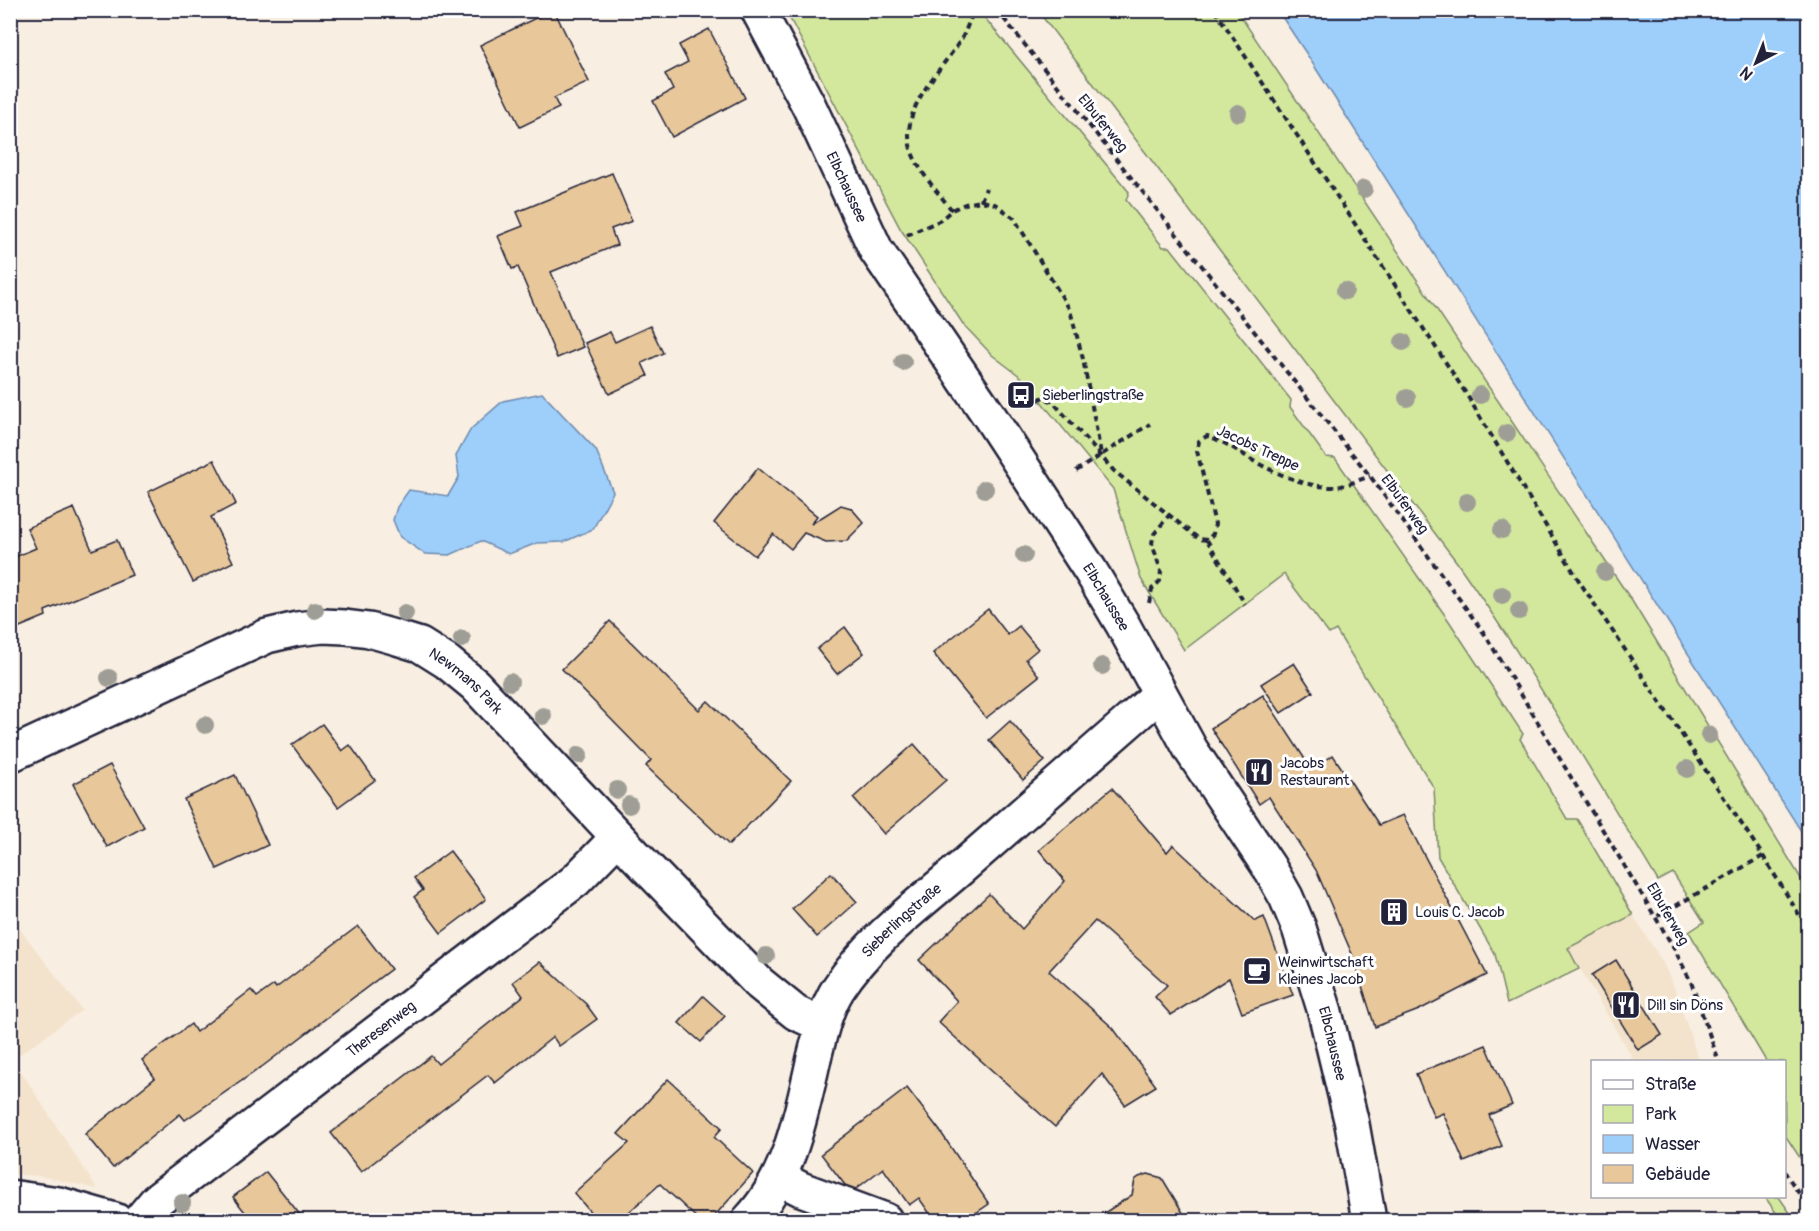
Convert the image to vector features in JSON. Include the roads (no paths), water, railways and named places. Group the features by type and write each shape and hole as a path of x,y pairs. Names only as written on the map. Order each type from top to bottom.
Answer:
{"street":[{"name":"Elbchaussee","path":"758,10 808,106 876,250 990,417 1090,570 1123,625 1191,750 1269,867 1286,897 1299,928 1325,1012 1352,1124 1368,1221"},
{"name":"Newmans Park","path":"10,755 267,636 323,626 369,630 420,645 447,662 475,685 759,983 796,1013 822,1025"},
{"name":"Sieberlingstraße","path":"749,1221 760,1209 779,1178 800,1118 822,1025 837,991 858,962 881,939 1160,694"},
{"name":"Theresenweg","path":"140,1221 157,1200 575,881 618,837"},
{"path":"779,1178 811,1193 885,1221"},
{"path":"10,1197 58,1204 115,1221"}],"water":[{"path":"1278,11 1808,11 1808,842 1306,53"},
{"path":"542,393 596,450 613,492 593,529 564,542 537,543 509,554 481,541 450,555 425,554 400,537 393,520 397,507 409,490 448,496 459,477 456,456 471,429 503,401"}],"place":[{"name":"Sieberlingstraße","path":"1021,395"},
{"name":"Jacobs Restaurant","path":"1259,772"},
{"name":"Louis C. Jacob","path":"1394,912"},
{"name":"Weinwirtschaft Kleines Jacob","path":"1257,971"},
{"name":"Dill sin Döns","path":"1626,1005"}]}
